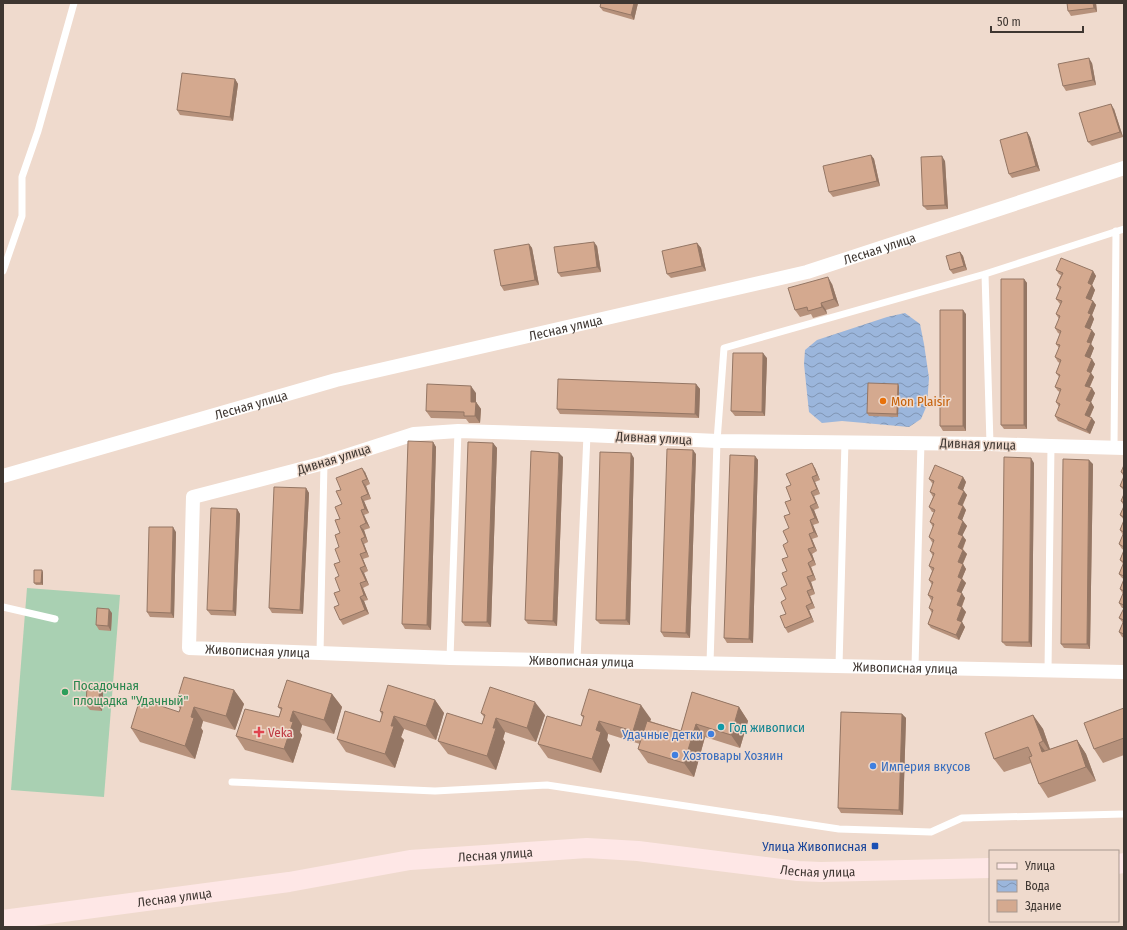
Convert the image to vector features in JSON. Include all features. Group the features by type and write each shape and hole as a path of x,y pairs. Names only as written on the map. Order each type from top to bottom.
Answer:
{"main road":[{"name":"Лесная улица","path":"3,920 289,882 410,860 587,848 638,851 798,871 821,872 989,868"}],"street":[{"name":"Лесная улица","path":"3,476 336,380 807,272 1124,168"},
{"name":"Дивная улица","path":"193,497 324,463 414,434 458,431 717,441 921,442 1119,447"},
{"name":"Живописная улица","path":"193,497 189,648 450,658 1124,672"}],"lane":[{"path":"3,271 22,216 22,177 38,131 74,3"},
{"path":"710,663 717,441 724,348 985,274 1124,229"},
{"path":"1116,231 1119,447"},
{"path":"985,274 990,444"},
{"path":"450,658 458,431"},
{"path":"577,660 588,435"},
{"path":"839,666 845,441"},
{"path":"915,667 921,442"},
{"path":"1048,670 1051,446"},
{"path":"320,654 324,463"},
{"path":"3,607 55,618"},
{"path":"232,782 435,791 547,785 839,829 930,832 962,818 1124,814"}],"green space":[{"name":"Посадочная площадка \"Удачный\"","path":"27,588 120,595 104,797 11,790"}],"water":[{"path":"905,313 920,324 924,344 929,378 927,405 921,419 909,427 842,421 822,423 809,412 804,364 805,350 817,340 887,317"}],"building":[{"path":"601,3 634,3 631,15 600,7"},
{"path":"1067,3 1093,3 1094,8 1068,11"},
{"path":"1089,58 1093,80 1063,86 1058,64"},
{"path":"182,73 235,79 230,117 177,110"},
{"path":"1111,104 1120,132 1088,142 1079,113"},
{"path":"1027,132 1036,166 1009,174 1000,140"},
{"path":"871,155 877,181 829,192 823,166"},
{"path":"942,156 945,205 923,206 921,157"},
{"path":"594,242 597,267 558,273 554,247"},
{"path":"697,243 702,266 667,274 662,251"},
{"path":"529,244 535,280 501,286 494,250"},
{"path":"960,252 964,266 950,270 946,256"},
{"path":"1061,258 1093,271 1088,283 1092,285 1086,298 1093,301 1088,313 1091,314 1085,327 1092,330 1087,342 1091,343 1085,356 1092,359 1087,371 1091,373 1085,386 1092,388 1086,400 1091,402 1085,415 1092,418 1086,430 1055,416 1060,404 1056,402 1061,389 1055,387 1060,375 1056,373 1061,360 1055,357 1060,345 1056,344 1061,331 1055,328 1060,316 1056,314 1062,301 1056,299 1061,287 1057,285 1063,273 1056,270"},
{"path":"828,277 834,299 821,303 822,307 808,311 807,307 795,310 788,288"},
{"path":"1001,279 1024,279 1024,425 1001,425"},
{"path":"940,310 963,310 963,426 940,426"},
{"path":"733,353 763,353 762,412 731,411"},
{"path":"558,379 696,384 695,414 557,409"},
{"path":"868,383 898,384 897,414 867,413"},
{"path":"427,384 471,386 471,402 476,402 475,416 464,416 464,412 426,411"},
{"path":"408,441 433,442 427,625 402,624"},
{"path":"468,442 493,443 487,622 462,622"},
{"path":"667,449 693,450 686,633 661,632"},
{"path":"531,451 559,453 553,621 525,620"},
{"path":"600,452 631,453 626,620 596,620"},
{"path":"730,455 755,456 749,639 724,638"},
{"path":"1004,457 1031,458 1029,642 1002,642"},
{"path":"1063,459 1089,460 1087,644 1061,644"},
{"path":"812,463 817,475 812,477 817,489 811,492 816,503 810,506 815,518 810,520 814,532 809,534 814,547 808,549 813,560 808,563 813,575 807,577 812,589 807,591 812,603 806,606 811,617 785,628 780,616 786,614 781,602 786,599 781,588 787,585 782,573 787,571 782,559 788,557 783,545 788,542 783,531 789,528 784,516 790,514 785,502 791,500 786,487 791,485 786,474"},
{"path":"935,465 963,477 958,488 964,491 958,504 963,506 958,518 963,521 958,534 963,536 958,547 963,550 958,562 963,564 958,577 962,579 957,591 962,593 957,605 962,607 957,620 962,622 956,635 928,624 933,610 929,608 933,597 928,595 933,582 929,580 934,568 929,566 934,553 930,551 934,540 929,537 934,524 930,522 935,510 929,507 935,494 930,492 934,481 929,479"},
{"path":"1124,465 1124,474 1121,472"},
{"path":"362,468 367,479 362,481 368,494 361,497 365,509 361,510 366,523 360,526 365,537 361,539 366,552 360,554 365,566 360,568 366,581 360,583 364,595 360,597 365,610 340,620 334,607 339,605 334,593 340,591 335,578 339,576 334,564 340,562 335,549 339,547 335,535 340,533 335,520 340,519 335,507 342,504 336,491 341,490 336,478"},
{"path":"1124,476 1124,488 1120,486"},
{"path":"274,487 306,488 300,610 269,608"},
{"path":"1124,494 1124,503 1121,501"},
{"path":"1124,506 1124,517 1120,515"},
{"path":"211,508 237,509 233,611 207,610"},
{"path":"1124,520 1124,532 1120,530"},
{"path":"149,527 173,527 171,613 147,612"},
{"path":"1124,532 1124,547 1119,544"},
{"path":"1124,550 1124,562 1120,560"},
{"path":"1124,562 1124,576 1119,574"},
{"path":"34,570 42,570 41,583 34,583"},
{"path":"1124,579 1124,591 1120,589"},
{"path":"1124,591 1124,605 1119,603"},
{"path":"97,608 109,609 108,626 96,625"},
{"path":"1124,608 1124,620 1119,618"},
{"path":"1124,620 1124,634 1119,632"},
{"path":"184,677 234,690 226,716 194,707 191,717 194,718 185,746 131,728 140,699 179,712 182,704 176,703"},
{"path":"287,680 332,694 324,720 293,711 290,721 293,722 284,749 236,736 245,709 279,717 282,708 278,707"},
{"path":"388,685 435,700 426,726 394,716 391,726 394,726 385,754 337,739 345,711 380,722 383,712 380,711"},
{"path":"87,687 100,688 98,706 86,705"},
{"path":"490,687 535,702 527,728 496,718 493,728 496,728 487,756 438,741 447,713 482,724 485,715 481,713"},
{"path":"589,689 641,705 633,731 599,721 596,730 601,732 592,759 538,744 547,716 581,726 584,716 581,715"},
{"path":"692,692 739,707 731,735 696,724 684,763 638,749 647,721 681,731"},
{"path":"1124,708 1124,738 1094,749 1084,723"},
{"name":"Империя вкусов","path":"841,712 902,714 899,810 838,808"},
{"path":"1033,715 1043,741 1039,743 1042,752 1077,740 1086,767 1039,784 1029,757 1032,756 1028,747 994,759 985,733"}],"place":[{"name":"Mon Plaisir","path":"883,401"},
{"name":"Посадочная площадка \"Удачный\"","path":"65,692"},
{"name":"Год живописи","path":"721,727"},
{"name":"Veka","path":"259,732"},
{"name":"Удачные детки","path":"711,734"},
{"name":"Хозтовары Хозяин","path":"675,755"},
{"name":"Империя вкусов","path":"873,766"},
{"name":"Улица Живописная","path":"875,846"}]}
